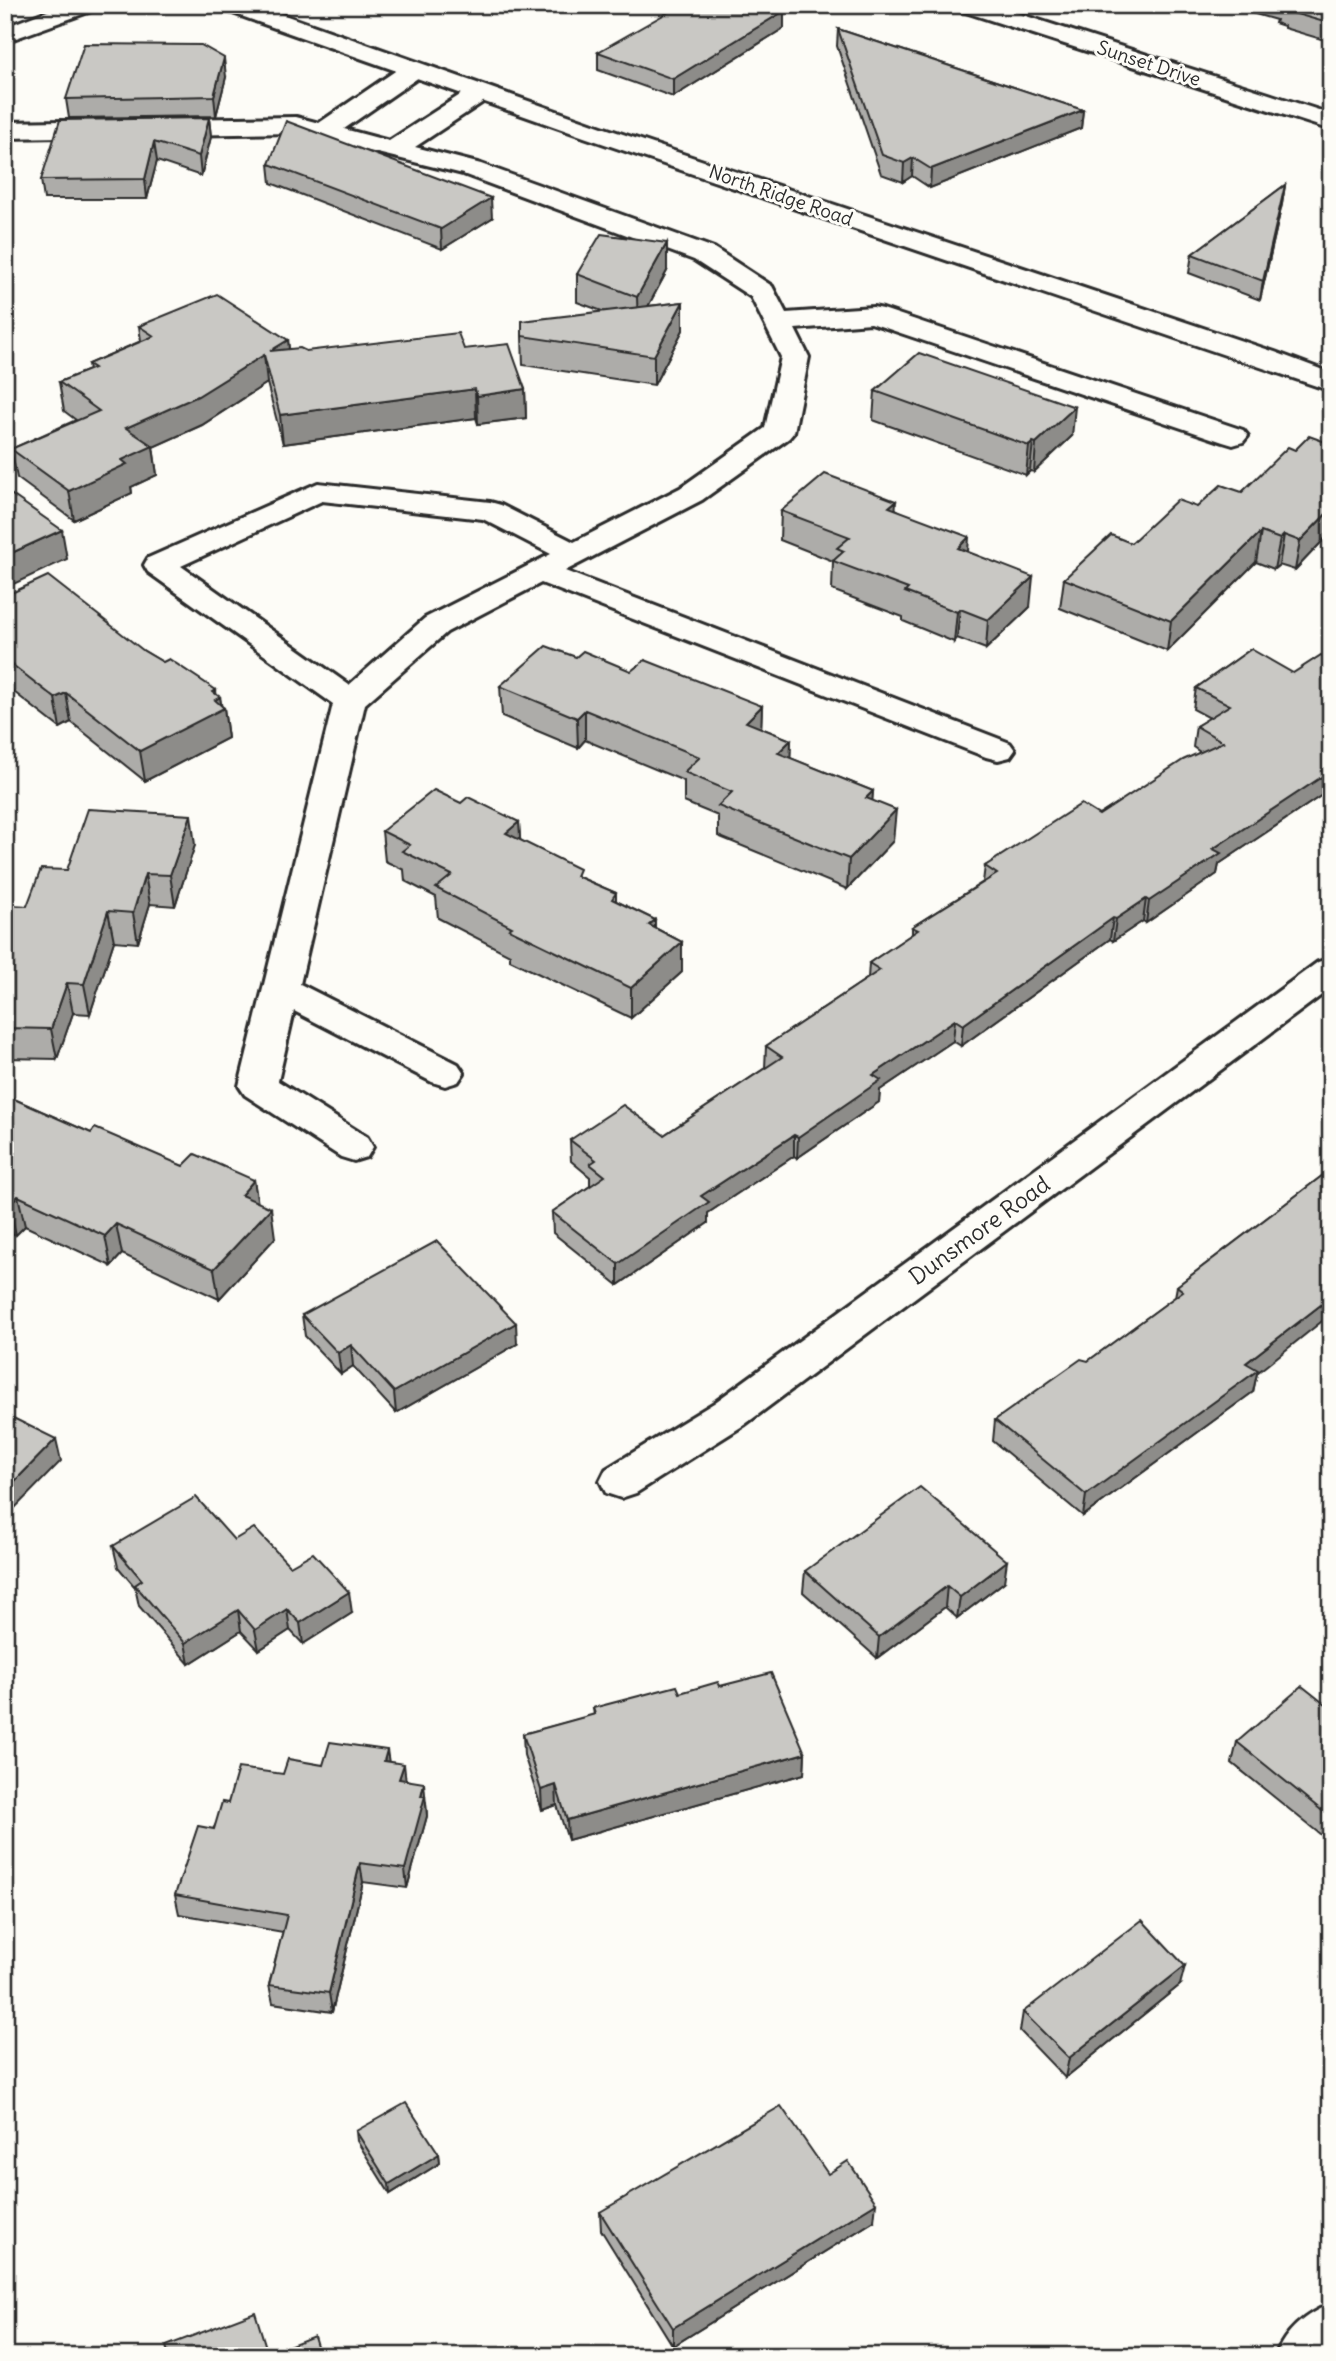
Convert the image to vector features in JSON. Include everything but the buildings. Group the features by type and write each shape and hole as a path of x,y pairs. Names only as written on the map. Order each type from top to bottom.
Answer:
{"street":[{"path":"5,35 86,5"},
{"name":"North Ridge Road","path":"232,5 413,70 1265,358 1331,383"},
{"name":"Sunset Drive","path":"967,5 1331,122"},
{"path":"323,132 413,70"},
{"path":"394,149 480,93"},
{"path":"5,130 296,125 472,169 704,254 762,292 795,357 779,432 691,494 436,625 350,701 258,1086 354,1147"},
{"path":"777,322 873,315 1233,436"},
{"path":"350,701 159,565 318,492 490,511 574,554"},
{"path":"539,572 998,750"},
{"name":"Dunsmore Road","path":"621,1481 729,1414 1331,970"},
{"path":"281,989 446,1073"},
{"path":"1302,2356 1331,2330"}]}
